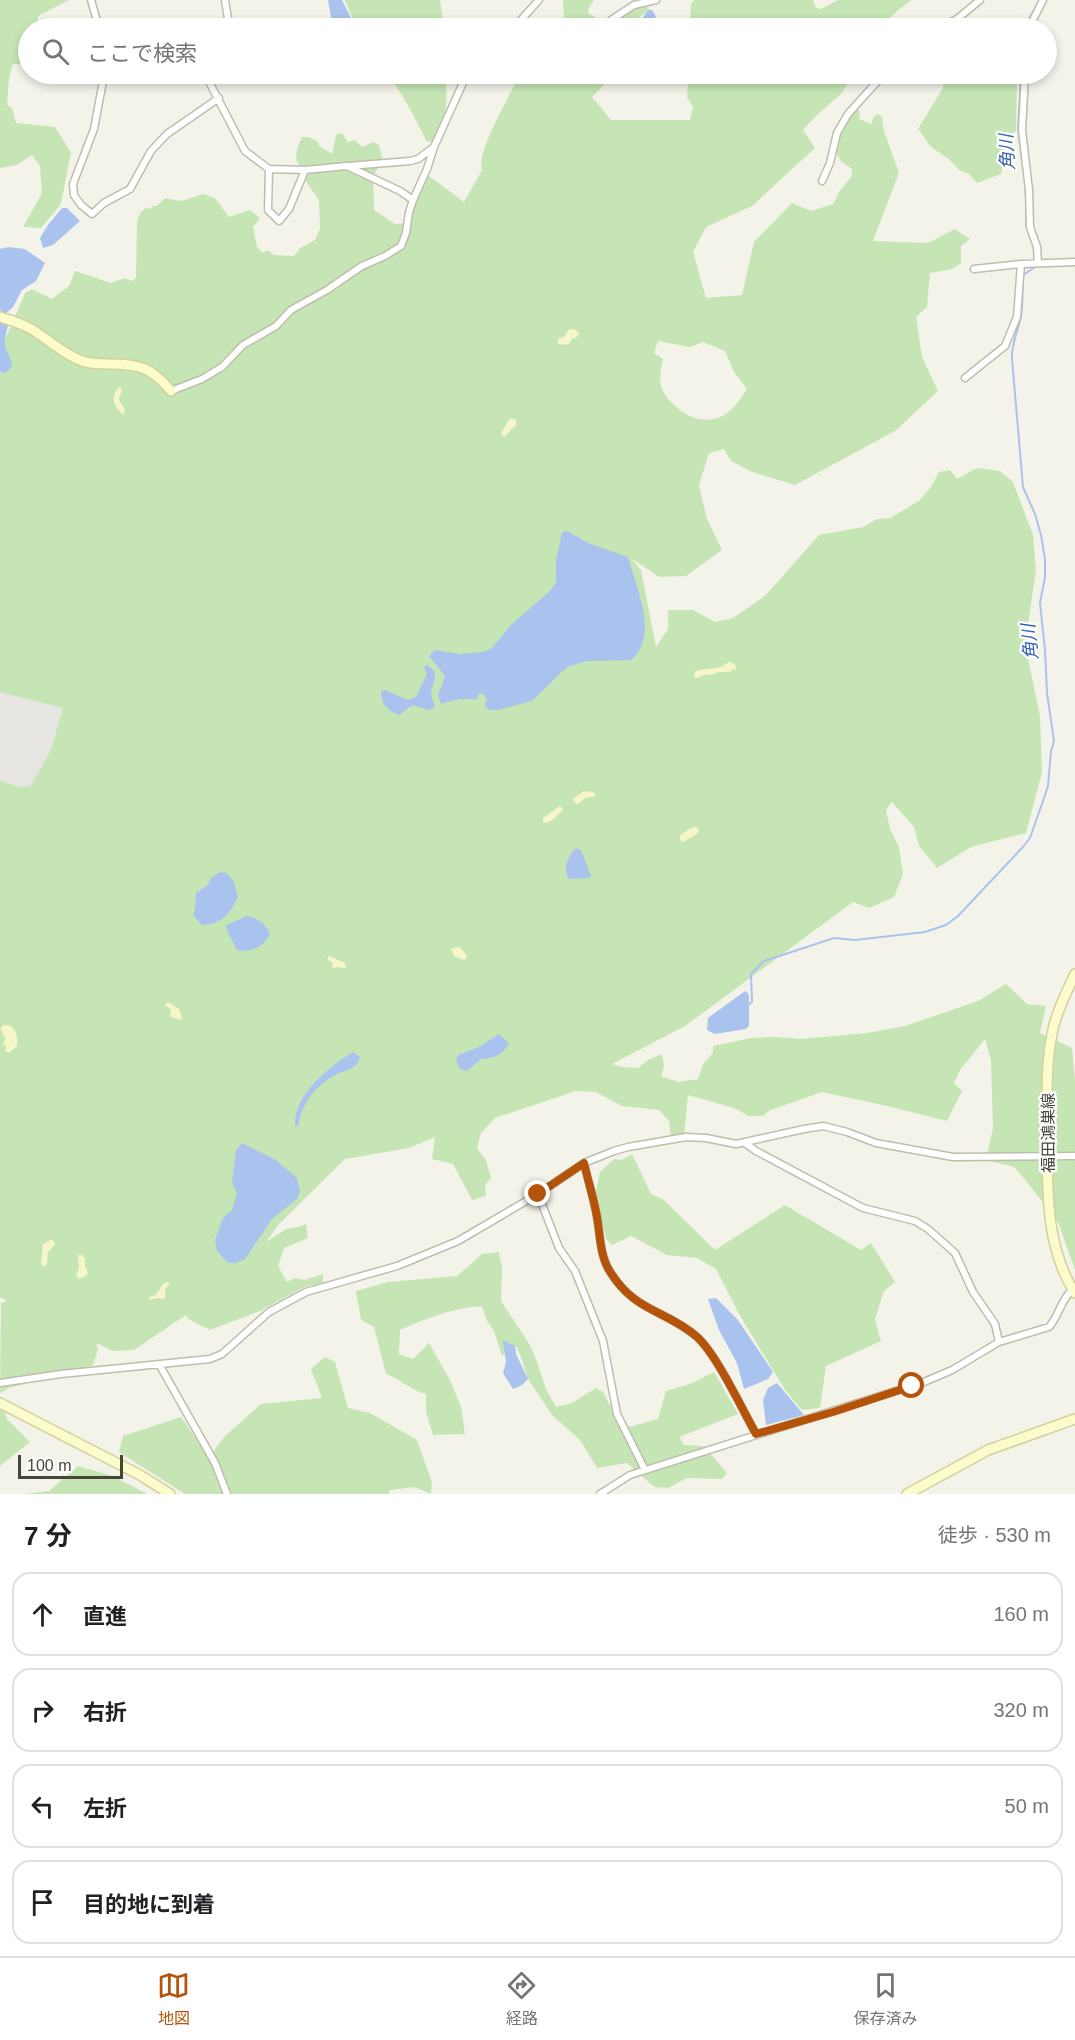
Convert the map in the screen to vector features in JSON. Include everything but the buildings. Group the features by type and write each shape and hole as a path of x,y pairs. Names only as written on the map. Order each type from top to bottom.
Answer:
{"street":[{"path":"91,0 96,18"},
{"path":"225,0 228,18"},
{"path":"523,18 539,0"},
{"path":"614,18 634,5 656,0"},
{"path":"958,18 980,0"},
{"path":"1034,18 1043,0"},
{"path":"102,84 94,129 73,184 74,195 92,214 104,203 130,189 151,151 167,134 219,98"},
{"path":"211,84 246,151 269,169 305,170 410,161 418,159 434,147"},
{"path":"0,317 30,328 70,356 85,362 130,364 147,369 161,379 171,391 213,373 247,342 276,326 291,310 318,296 362,266 400,246 406,233 413,200 462,84"},
{"path":"822,181 830,163 837,133 848,114 875,84"},
{"path":"1024,84 1022,130 1029,190 1030,227 1037,247 1038,263"},
{"path":"347,166 400,191 413,200"},
{"path":"269,169 268,210 279,221 289,208 305,170"},
{"path":"974,269 1075,262"},
{"path":"966,378 1005,346 1017,317 1021,264"},
{"name":"福田鴻巣線","path":"1074,1291 1061,1262 1052,1231 1048,1205 1047,1087 1052,1035 1057,1016 1075,974"},
{"path":"0,1383 214,1358 235,1343 269,1312 306,1292 423,1257 458,1241 538,1194 584,1163 614,1151 686,1137 745,1143 823,1126 876,1143 953,1157 1075,1156"},
{"path":"745,1143 863,1208 915,1221 928,1229 955,1253 973,1292 995,1324 999,1342"},
{"path":"584,1163 603,1256 611,1273 633,1299 699,1338 718,1366 756,1434"},
{"path":"538,1194 559,1248 575,1271 603,1341 617,1414 645,1470"},
{"path":"600,1494 619,1480 645,1470 924,1382 952,1370 999,1342 1049,1327 1054,1322 1068,1293 1074,1291"},
{"path":"159,1364 215,1463 227,1494"},
{"path":"0,1403 140,1475 170,1494"},
{"path":"907,1494 988,1450 1075,1419"}],"shaded area":[{"path":"0,0 69,0 38,18 18,18 18,64 13,64 9,79 7,105 12,108 16,123 55,127 71,152 61,204 41,228 23,227 42,193 40,166 32,155 17,165 0,168"},
{"path":"345,0 440,0 443,18 352,18"},
{"path":"563,0 594,0 588,13 598,18 564,18"},
{"path":"638,0 652,0 647,5 648,11 638,18 615,18 635,6"},
{"path":"694,0 813,0 816,8 821,9 838,0 911,0 889,18 690,18 691,4"},
{"path":"395,84 446,84 446,109 434,141 427,142"},
{"path":"515,84 605,84 592,97 611,120 690,120 693,107 687,97 688,84 847,84 842,93 803,130 815,148 752,206 706,227 693,252 706,298 742,295 754,242 792,203 811,211 833,204 852,176 852,169 841,161 835,151 839,134 857,106 859,119 872,124 873,117 878,114 882,117 884,131 899,173 873,241 928,243 955,229 970,239 961,246 961,263 952,269 930,273 927,307 916,317 922,357 938,391 895,431 795,485 752,472 731,461 724,449 709,453 699,485 707,519 722,550 686,576 659,577 631,558 641,570 656,647 668,629 668,610 693,610 715,622 733,618 765,596 819,535 863,527 877,519 890,518 919,501 931,487 939,472 950,470 957,479 977,468 1000,471 1013,482 1033,535 1036,570 1025,644 1040,716 1042,772 1026,833 971,847 937,868 919,846 914,827 892,802 886,810 890,829 899,847 903,874 894,897 869,908 853,902 685,1026 612,1064 638,1068 648,1060 662,1054 664,1067 661,1076 678,1082 698,1079 703,1064 713,1053 713,1046 751,1038 801,1039 867,1033 905,1026 978,1001 1006,984 1027,1004 1046,1006 1040,1033 1072,1048 1075,1080 1075,1270 1058,1222 1027,1182 1014,1167 986,1160 993,1128 991,1060 985,1039 960,1070 954,1083 962,1091 947,1121 822,1092 768,1111 763,1116 748,1116 737,1109 688,1095 684,1135 671,1137 669,1121 659,1110 622,1106 596,1092 576,1091 495,1118 481,1133 477,1148 486,1160 491,1178 485,1185 486,1196 472,1200 453,1164 432,1159 435,1137 409,1148 345,1159 279,1224 266,1242 286,1229 306,1224 308,1238 284,1248 278,1266 287,1282 295,1278 304,1280 323,1274 323,1283 304,1287 260,1311 210,1330 188,1319 186,1315 134,1350 113,1351 96,1343 98,1349 93,1365 9,1388 0,1393 1,1303 7,1301 0,1297 0,351 25,293 32,289 52,299 69,286 75,271 111,283 125,278 132,281 136,278 137,220 146,208 157,206 165,198 181,201 203,194 215,198 229,217 250,210 260,218 253,227 257,247 263,253 267,250 274,255 294,256 300,248 315,240 320,229 319,200 305,180 306,168 300,166 296,160 297,149 302,137 309,137 318,142 319,146 332,154 336,135 342,133 348,142 355,140 362,147 373,142 379,145 383,160 373,176 374,210 395,224 405,223 428,175 464,202 482,170 484,150 495,122","holes":["658,341 690,347 703,342 725,351 734,372 747,389 738,403 726,414 708,420 690,416 668,399 661,387 660,375 663,359 654,353"]},
{"path":"943,84 1017,84 1016,131 1007,138 1001,174 977,183 969,174 959,170 950,160 931,147 918,129 943,88"},
{"path":"0,692 63,708 51,750 31,786 20,787 0,781"},
{"path":"632,1154 651,1194 664,1200 715,1250 785,1205 861,1250 871,1243 895,1282 884,1291 875,1319 881,1341 826,1366 820,1408 802,1410 785,1390 739,1314 716,1269 697,1258 667,1255 631,1236 612,1245 606,1239 595,1195 600,1172 614,1159 622,1160"},
{"path":"499,1252 502,1268 501,1301 530,1345 546,1389 556,1407 572,1403 596,1388 603,1392 616,1417 629,1427 658,1419 666,1391 690,1384 714,1372 738,1414 679,1437 684,1445 704,1446 727,1473 722,1479 687,1478 668,1488 654,1487 627,1463 597,1468 580,1440 552,1415 528,1379 516,1346 502,1356 494,1331 487,1321 482,1306 440,1314 400,1330 399,1354 413,1359 429,1343 450,1380 461,1407 465,1434 433,1435 426,1412 426,1394 386,1374 374,1327 361,1320 356,1291 388,1282 457,1276 482,1254"},
{"path":"325,1357 335,1362 348,1408 370,1413 417,1440 432,1482 431,1494 415,1487 390,1490 389,1494 185,1494 119,1452 123,1436 181,1417 209,1457 225,1436 261,1404 322,1398 311,1369"},
{"path":"0,1398 7,1419 30,1442 0,1466"},
{"path":"78,1466 113,1476 147,1494 23,1494 49,1491"}],"sand":[{"path":"574,329 579,333 577,337 571,339 569,345 558,344 558,339 564,337 568,330"},
{"path":"119,387 122,389 119,400 125,410 123,415 113,398"},
{"path":"510,418 516,420 516,425 504,437 501,433"},
{"path":"729,662 735,664 736,670 694,677 695,671 721,667"},
{"path":"584,791 593,792 596,796 585,798 578,804 575,803 573,799"},
{"path":"560,806 563,809 557,816 543,823 543,818"},
{"path":"697,827 699,831 696,835 683,842 680,840 683,833"},
{"path":"460,947 467,956 465,960 455,957 451,950"},
{"path":"329,956 345,963 346,968 333,969 332,962 327,960"},
{"path":"168,1002 180,1010 182,1020 170,1017 171,1010 165,1005"},
{"path":"4,1025 14,1029 16,1035 17,1046 9,1053 4,1050 7,1048 3,1043 6,1039 1,1027"},
{"path":"50,1240 54,1241 55,1245 48,1252 47,1264 44,1267 41,1263 43,1244"},
{"path":"78,1255 82,1255 85,1259 88,1273 79,1279 76,1276 79,1268"},
{"path":"167,1282 170,1283 165,1290 165,1299 149,1300 149,1297 156,1294"}],"water":[{"path":"328,0 342,0 351,18 331,18"},
{"path":"649,9 653,11 656,18 643,18"},
{"path":"62,208 67,208 80,221 53,245 43,248 40,238"},
{"path":"8,247 25,249 45,263 36,281 22,290 13,307 6,313 5,323 8,326 5,346 12,367 5,373 0,372 2,313 0,309 0,249"},
{"path":"567,531 588,543 628,557 640,596 645,624 640,650 631,660 586,661 567,667 532,701 498,710 489,710 484,704 487,701 484,694 479,694 477,699 459,699 441,704 438,695 445,676 429,656 435,650 459,654 491,649 512,624 549,592 556,583 556,560 562,532"},
{"path":"426,665 435,673 431,696 435,707 429,710 411,706 400,715 389,710 382,700 381,692 385,690 408,700 416,697 427,674 424,667"},
{"path":"576,848 581,850 591,876 589,878 569,879 567,875 567,863"},
{"path":"220,872 227,873 234,882 238,897 224,917 215,923 202,925 193,915 196,893 208,885 211,878"},
{"path":"247,916 261,922 270,934 256,948 247,951 237,950 226,925"},
{"path":"745,991 749,997 749,1026 746,1029 715,1034 707,1030 708,1018"},
{"path":"499,1034 509,1044 504,1051 494,1057 481,1059 467,1071 460,1069 456,1060 458,1055 479,1047"},
{"path":"353,1052 360,1057 356,1065 328,1079 316,1090 306,1103 298,1126 295,1127 296,1115 306,1093 324,1074"},
{"path":"242,1143 276,1160 297,1178 300,1191 297,1199 272,1219 245,1259 236,1263 228,1263 217,1251 215,1240 223,1218 232,1210 237,1193 232,1183 236,1150"},
{"path":"716,1298 738,1320 773,1372 768,1379 744,1389 737,1363 719,1330 708,1299"},
{"path":"503,1340 515,1346 516,1354 528,1379 513,1389 503,1373 506,1362"},
{"path":"777,1383 804,1415 766,1425 763,1400 768,1388"}],"waterway":[{"name":"角川","path":"1029,18 1039,2"},
{"name":"角川","path":"1020,84 1018,129 1024,173"},
{"name":"角川","path":"1025,182 1026,197"},
{"name":"角川","path":"1027,209 1028,230"},
{"name":"角川","path":"1023,275 1035,267 1035,264"},
{"name":"角川","path":"747,1006 752,1002 751,974 764,961 834,938 855,940 925,932 946,925 958,916 1030,838 1048,786 1054,741 1047,693 1040,603 1045,577 1045,559 1035,514 1023,487 1012,359 1022,312 1023,281"}],"route":[{"path":"538,1194 584,1163 603,1256 614,1278 633,1299 689,1330 699,1338 718,1366 756,1434 912,1386"}]}
